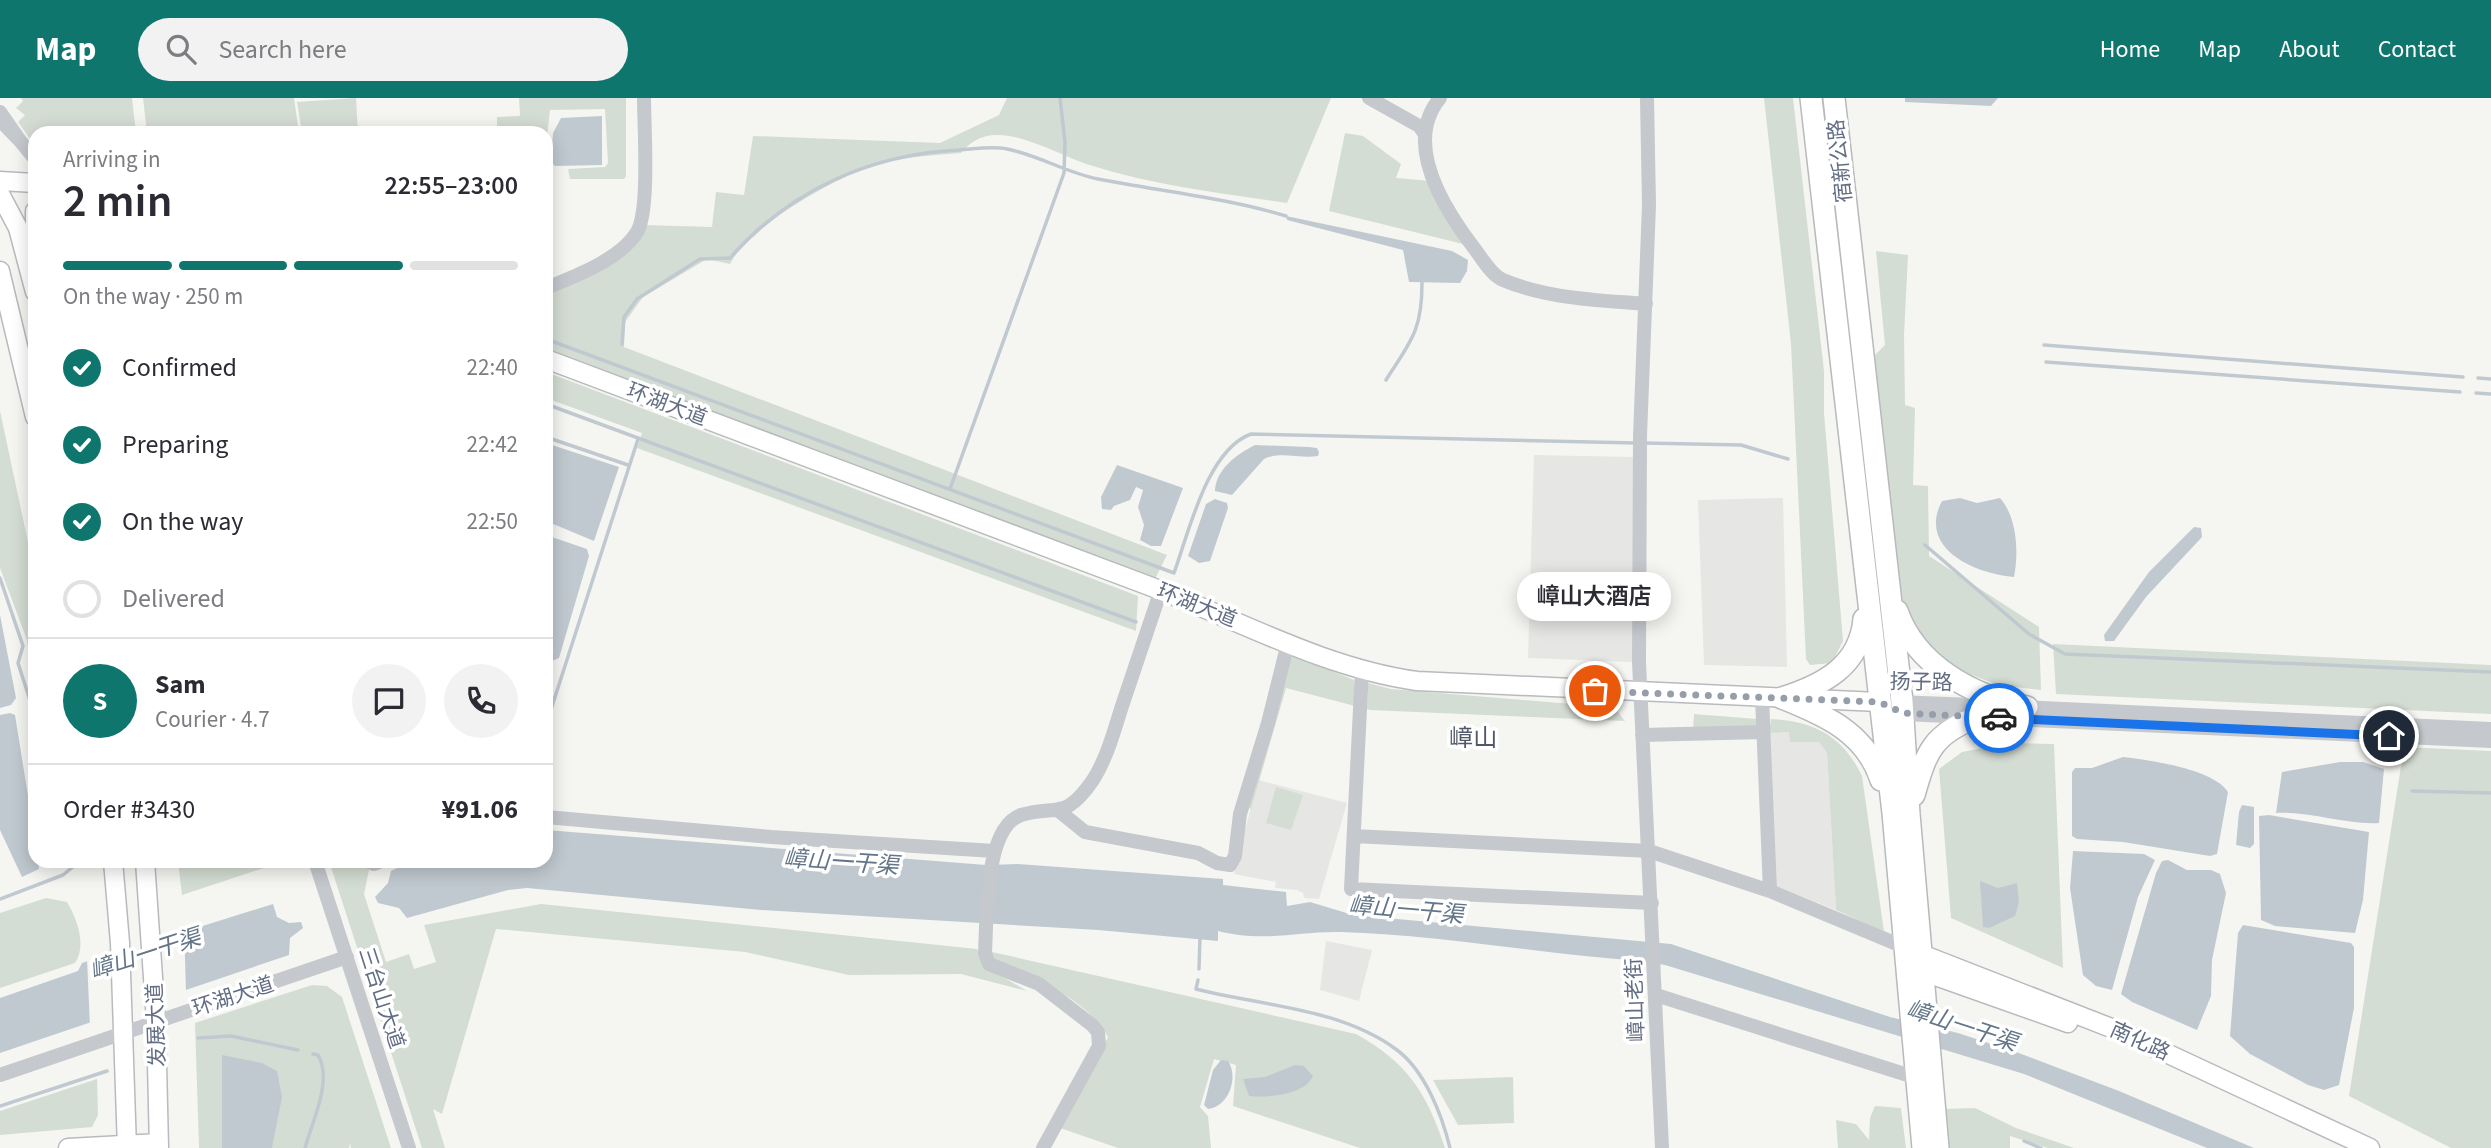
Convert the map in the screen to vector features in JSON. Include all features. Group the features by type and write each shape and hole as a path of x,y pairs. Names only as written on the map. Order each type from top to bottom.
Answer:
{"highway":[{"name":"宿新公路","path":"1811,98 1824,214 1848,212 1834,98"},
{"path":"1848,212 1903,707 1901,813 1924,1078 1923,1148"},
{"path":"1824,214 1879,702 1901,813"},
{"path":"1772,697 1823,682 1848,662 1863,631 1867,589"},
{"path":"1889,589 1903,628 1946,674 1980,695 2027,707"},
{"path":"1772,697 1827,716 1856,738 1878,769 1901,813"},
{"path":"1901,813 1928,751 1950,730 1978,717"},
{"path":"1924,1078 1938,1148"}],"main road":[{"path":"0,181 28,183"},
{"path":"0,194 18,228 28,266"},
{"path":"0,271 28,388"},
{"name":"环湖大道","path":"553,362 1161,590 1288,643 1362,669 1417,681 1879,702"},
{"name":"发展大道","path":"114,868 120,943 127,1146"},
{"name":"发展大道","path":"146,868 156,1016 159,1146"},
{"name":"南化路","path":"1913,959 2117,1043 2342,1148"},
{"name":"南化路","path":"1913,959 2119,1031 2370,1148"},
{"path":"125,1082 158,1082"},
{"path":"68,1148 159,1146"}],"street":[{"path":"553,285 601,264 637,232 643,207 645,98"},
{"path":"1369,98 1419,126 1424,133"},
{"path":"1439,98 1423,128 1429,164 1447,209 1499,279 1582,299 1646,304"},
{"name":"嶂山老街","path":"1647,98 1649,205 1640,436 1640,693 1662,1148"},
{"path":"0,112 20,142"},
{"path":"0,120 28,149"},
{"path":"1043,1148 1099,1046 1098,1032 1039,984 989,964 985,953 993,854 1012,819 1023,814 1059,811 1077,799 1102,764 1161,590"},
{"path":"1059,811 1085,832 1198,853 1217,863 1230,864 1235,856 1240,814 1268,723 1288,643"},
{"path":"1362,669 1351,889 1652,907"},
{"path":"1770,891 1763,732 1772,697"},
{"name":"扬子路","path":"1879,702 1978,717 2491,741"},
{"name":"扬子路","path":"1903,707 2027,707 2491,729"},
{"path":"1642,735 1763,732"},
{"path":"553,818 993,854"},
{"path":"1354,836 1649,851 1770,891 1913,959"},
{"name":"三台山大道","path":"317,868 409,1148"},
{"name":"环湖大道","path":"0,1075 156,1016 346,957"},
{"path":"1656,989 1924,1078"}],"shaded area":[{"path":"21,98 132,98 135,126 28,126 28,136 18,122 25,115 16,108 23,101"},
{"path":"143,98 294,98 298,126 146,126"},
{"path":"356,98 358,126 301,126 297,102"},
{"path":"519,98 626,98 626,176 624,179 570,179 568,169 605,167 608,163 605,109 550,110 548,126 497,126 497,117 520,116"},
{"path":"1007,98 1331,98 1287,203 1141,179 1093,166 1032,142 1008,136 991,135 981,138 972,142 961,153 884,162 860,170 827,186 769,223 739,250 730,264 707,259 643,297 625,322 624,347 1167,555 1155,579 553,351 553,292 617,259 638,238 644,225 712,227 716,192 744,195 753,136 940,143 999,115"},
{"path":"1764,98 1793,98 1824,371 1824,413 1843,641 1832,663 1810,665 1806,659 1791,344"},
{"path":"1345,133 1363,136 1401,164 1396,178 1431,181 1463,244 1329,211"},
{"path":"1876,251 1908,255 1904,335 1905,405 1915,408 1913,485 1928,486 1929,556 2039,627 2041,690 1998,685 1956,669 1927,647 1903,606 1873,357 1885,345"},
{"path":"553,375 1138,596 1136,631 637,448 642,433 553,401"},
{"path":"0,411 28,542 28,649 0,568"},
{"path":"1534,455 1634,457 1632,662 1528,658"},
{"path":"1783,498 1787,667 1704,665 1698,500"},
{"path":"2053,644 2491,665 2491,714 2056,694"},
{"path":"1295,656 1354,680 1355,706 1286,688 1251,809 1246,806 1290,657"},
{"path":"1368,683 1391,689 1609,707 1618,712 1625,721 1370,710 1367,709"},
{"path":"1694,714 1757,719 1757,727 1693,729"},
{"path":"1771,719 1801,723 1826,733 1846,750 1862,776 1884,932 1836,910 1827,753 1819,742 1790,742 1789,732 1769,733"},
{"path":"1790,732 1791,742 1819,742 1827,753 1836,910 1775,886 1769,733"},
{"path":"2009,743 2054,744 2063,968 1951,918 1939,769 1962,752"},
{"path":"2404,747 2491,751 2491,1148 2451,1148 2349,1096"},
{"path":"1258,780 1347,803 1319,899 1304,898 1303,893 1297,890 1275,888 1276,882 1234,874"},
{"path":"1276,787 1303,795 1291,830 1266,823"},
{"path":"179,868 264,868 182,895"},
{"path":"331,868 368,868 364,894 386,962 409,954 414,969 436,962 424,925 541,904 977,949 986,967 1027,991 961,974 849,975 745,952 496,929 442,1114 433,1109 445,1148 422,1148"},
{"path":"46,898 67,902 79,932 79,956 75,963 0,988 0,913"},
{"path":"1326,941 1372,950 1359,1001 1320,990"},
{"path":"992,952 1356,1034 1389,1056 1413,1081 1431,1111 1445,1148 1360,1148 1233,1106 1236,1065 1214,1059 1200,1107 1208,1116 1211,1148 1118,1148 1060,1128 1108,1037 1088,1012 1074,1001 1042,982 995,960"},
{"path":"312,985 327,986 342,997 391,1148 351,1148 350,1143 349,1148 199,1148 195,1023"},
{"path":"1513,1077 1514,1123 1458,1125 1433,1080"},
{"path":"97,1079 98,1115 92,1127 0,1135 0,1111"},
{"path":"1875,1106 1901,1108 1906,1148 1838,1148 1836,1120 1856,1124 1869,1140 1870,1118"},
{"path":"1975,1108 2016,1128 2074,1148 2048,1148 2010,1136 2010,1148 1949,1148 1946,1109"}],"water":[{"path":"1905,98 1998,98 1991,106 1905,102"},
{"path":"602,116 602,165 553,164 553,133 561,118"},
{"path":"1286,216 1452,251 1468,260 1467,271 1460,283 1409,282 1403,250 1287,220"},
{"path":"553,445 619,467 594,541 553,524"},
{"path":"1255,445 1309,447 1317,448 1319,452 1318,456 1277,456 1264,459 1232,495 1215,491 1223,469"},
{"path":"1117,465 1183,488 1161,546 1151,546 1140,540 1144,525 1138,507 1143,490 1136,487 1130,500 1114,506 1111,510 1102,509 1101,497"},
{"path":"1960,498 1977,503 2000,498 2006,506 2015,535 2014,577 1998,575 1967,564 1943,545 1937,532 1936,518 1942,501"},
{"path":"1215,499 1227,503 1228,508 1210,561 1199,563 1188,556 1206,504"},
{"path":"2194,527 2201,528 2202,537 2146,597 2114,641 2105,641 2104,635 2149,572"},
{"path":"553,537 587,549 589,556 559,658 553,661"},
{"path":"0,615 16,698 11,705 0,708"},
{"path":"0,715 15,715 28,796 28,868 39,868 22,877 0,830"},
{"path":"2123,757 2180,767 2221,784 2228,792 2217,854 2210,856 2123,842 2077,839 2072,836 2072,772 2075,768 2092,768"},
{"path":"2340,762 2363,762 2384,769 2379,823 2276,813 2282,772"},
{"path":"2242,805 2254,807 2254,844 2250,848 2236,845"},
{"path":"2269,815 2369,832 2363,900 2355,933 2275,926 2261,920 2259,816"},
{"name":"嶂山一干渠","path":"553,831 986,865 1018,864 1223,879 1223,885 1286,892 1287,906 1310,902 1353,915 1671,944 1890,1017 1958,1033 2016,1052 2119,1091 2254,1148 2207,1148 2024,1074 1665,965 1640,961 1378,934 1325,932 1251,936 1218,931 1218,941 1098,930 761,910 527,888 508,890 407,918 399,908 378,903 375,897 388,883 391,871 397,868 553,868"},
{"path":"2073,851 2144,854 2155,860 2138,897 2112,990 2096,986 2083,975 2070,888"},
{"path":"2168,860 2187,870 2211,870 2220,874 2226,893 2212,960 2211,996 2197,1030 2132,1002 2121,994 2156,873 2162,861"},
{"path":"1980,881 1998,888 2017,883 2019,902 2015,916 1989,928 1983,927"},
{"name":"嶂山一干渠","path":"273,904 277,917 289,923 301,922 303,928 290,938 289,955 0,1053 0,998 78,971 82,963 184,928 193,929"},
{"path":"2243,925 2351,943 2354,947 2354,1008 2339,1085 2324,1090 2308,1085 2250,1054 2230,1036 2238,933"},
{"path":"222,1055 262,1063 277,1071 282,1097 272,1148 222,1148"},
{"path":"1221,1060 1228,1061 1232,1083 1222,1103 1208,1109 1204,1105 1213,1070"},
{"path":"1295,1065 1304,1066 1313,1076 1302,1087 1275,1096 1249,1096 1243,1079 1265,1077"}],"pier":[{"path":"184,924 186,993 90,1027 87,958"}],"waterway":[{"path":"950,489 1064,173 1065,142 1060,98"},
{"path":"622,344 624,317 637,299 700,259 730,258 753,234 805,195 833,180 894,159 926,153 1001,148 1030,155 1098,179 1216,200 1286,216"},
{"path":"1386,380 1413,336 1420,313 1422,283"},
{"path":"553,342 1174,573 1193,515 1211,474 1236,443 1251,434 1636,443"},
{"path":"2044,345 2463,377"},
{"path":"2046,362 2460,392"},
{"path":"2478,378 2491,379"},
{"path":"2476,393 2491,394"},
{"path":"553,407 1136,622"},
{"path":"553,439 628,465"},
{"path":"553,703 638,439"},
{"path":"1644,443 1741,445 1788,459"},
{"path":"1925,545 2029,634 2065,654 2491,672"},
{"path":"0,578 23,646 18,663 28,694"},
{"path":"2412,791 2491,793"},
{"path":"0,899 63,875 72,868"},
{"path":"1199,969 1200,936"},
{"path":"1198,980 1196,989 1326,1017 1375,1036 1397,1050 1416,1070 1431,1094 1450,1148"},
{"path":"198,1038 231,1036 298,1050"},
{"path":"305,1148 322,1089 322,1065 318,1055 313,1054"},
{"path":"0,1106 107,1071"},
{"path":"2024,1141 2041,1148"}],"way so far":[{"path":"1595,691 1879,702 1903,713 1999,718"}],"place":[{"name":"嶂山大酒店","path":"1595,691"}],"district":[{"name":"嶂山","path":"1473,738"}],"route":[{"path":"1999,718 2389,736"}]}
